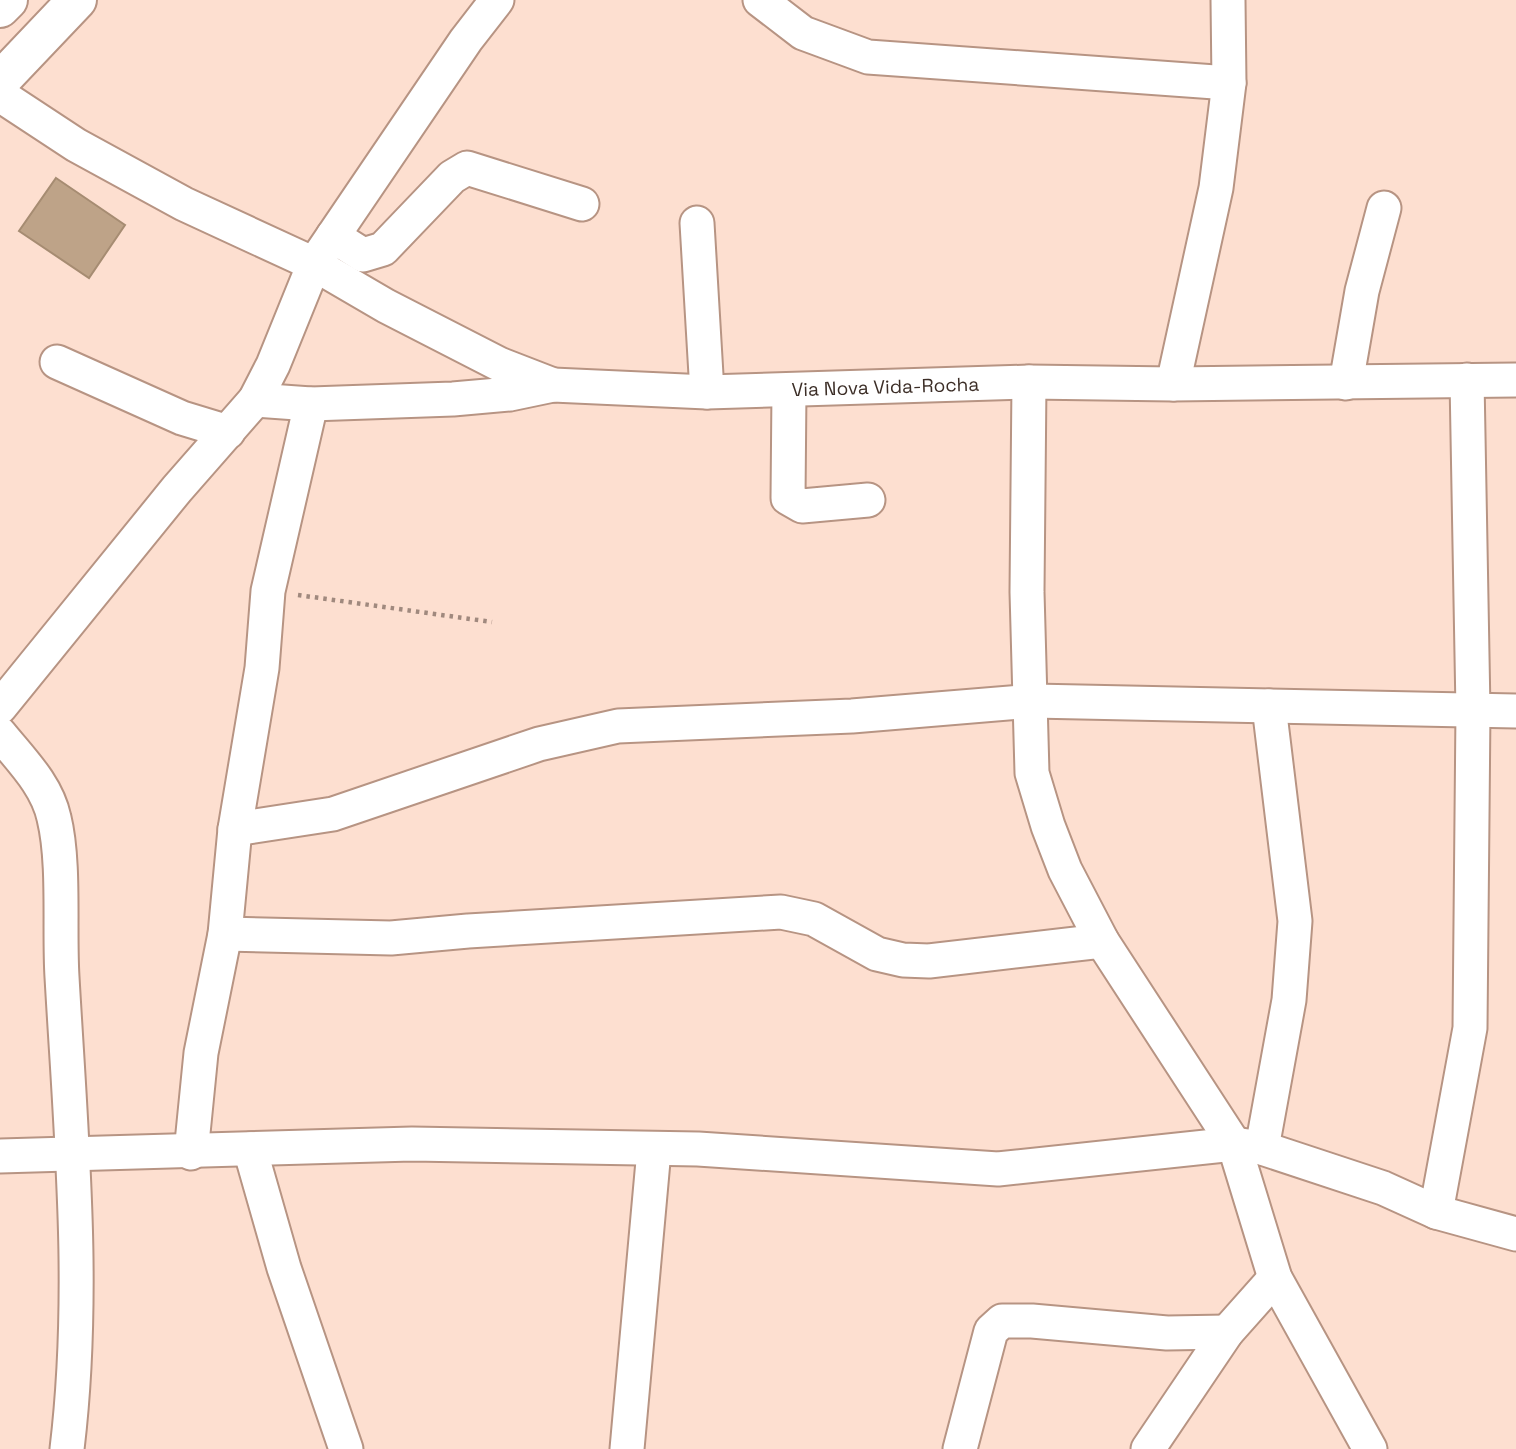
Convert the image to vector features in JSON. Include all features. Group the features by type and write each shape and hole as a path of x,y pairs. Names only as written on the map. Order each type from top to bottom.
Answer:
{"highway":[{"path":"0,8 8,0"},
{"path":"0,81 77,0"}],"street":[{"path":"5,689 255,400 273,365 314,264 466,40 498,0"},
{"path":"760,0 803,33 867,57 1229,83"},
{"path":"1173,384 1216,188 1229,83 1228,0"},
{"path":"0,95 76,145 184,204 314,264 444,337 499,364 553,385"},
{"path":"333,236 363,255 383,249 453,177 467,167 582,204"},
{"path":"1346,383 1362,291 1384,208"},
{"path":"697,222 707,392"},
{"path":"57,362 182,418 228,432"},
{"path":"1436,1212 1470,1028 1473,710 1467,380"},
{"name":"Via Nova Vida-Rocha","path":"255,400 311,404 453,399 510,394 553,385 707,392 1029,382 1173,384 1516,380"},
{"path":"1029,382 1027,592 1033,701 1032,773 1048,827 1065,870 1102,941 1248,1146 1275,1279 1370,1449"},
{"path":"789,390 788,498 802,506 869,500"},
{"path":"191,1153 204,1036 225,934 235,829 262,668 268,591 311,404"},
{"path":"235,829 333,814 539,744 618,726 852,716 1033,701 1516,711"},
{"path":"1248,1146 1289,1000 1295,921 1269,706"},
{"path":"0,734 36,777 54,817 75,1156 76,1344 67,1449"},
{"path":"225,934 391,938 468,930 780,912 814,919 877,954 902,960 929,961 1102,941"},
{"path":"0,1156 191,1153 412,1144 698,1149 998,1169 1248,1146 1383,1188 1436,1212 1516,1234"},
{"path":"250,1150 284,1268 346,1449"},
{"path":"627,1449 654,1150"},
{"path":"1148,1449 1227,1332 1275,1279"},
{"path":"960,1449 991,1331 1002,1321 1032,1321 1167,1333 1227,1332"}],"path":[{"path":"268,591 492,622"}],"building":[{"path":"56,178 125,225 89,278 19,231"}]}
